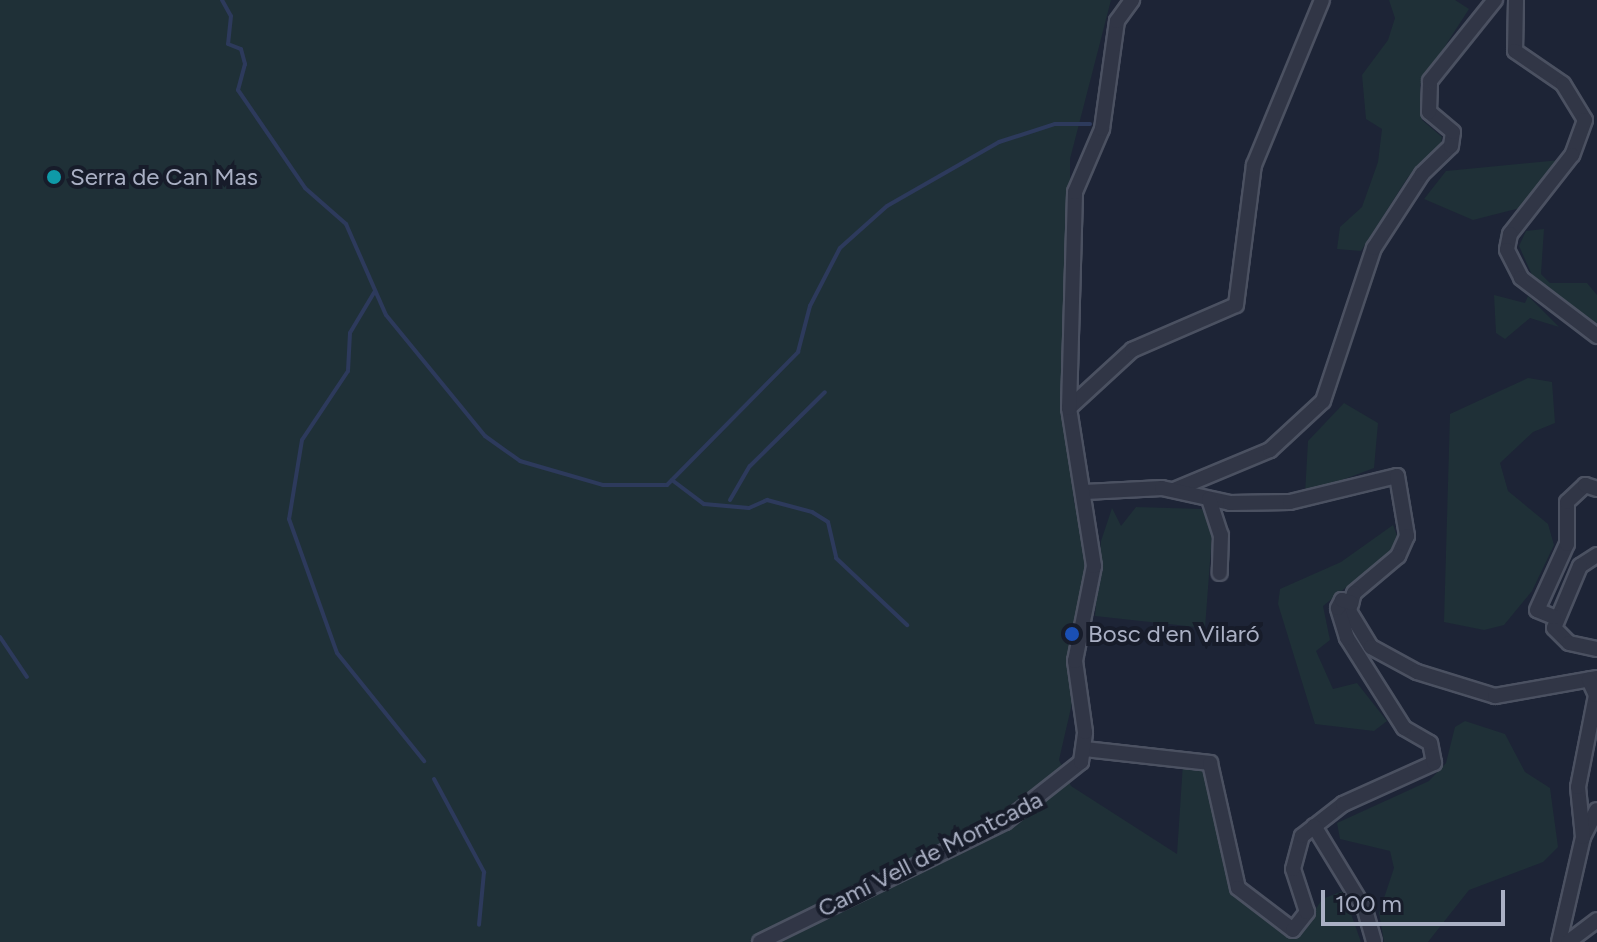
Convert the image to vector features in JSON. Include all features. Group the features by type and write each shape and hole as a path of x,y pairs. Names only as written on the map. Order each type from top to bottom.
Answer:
{"street":[{"path":"1132,0 1113,34 1102,129 1075,192 1069,408 1085,492 1094,566 1075,661 1085,749 1210,763 1217,771 1220,834 1238,888 1293,930 1307,912 1294,852 1314,826 1343,804 1434,763 1430,743 1404,728 1347,638 1338,608 1342,600 1352,603"},
{"path":"1069,408 1132,350 1236,305 1254,165 1322,0"},
{"path":"1174,490 1270,450 1323,401 1374,248 1422,174 1451,146 1453,132 1429,112 1430,81 1495,0"},
{"path":"1516,0 1515,51 1563,84 1585,120 1572,155 1510,234 1507,250 1521,278 1597,336"},
{"path":"1085,492 1174,490 1209,499 1312,500 1397,476 1407,536 1352,603 1355,629 1371,647 1469,690 1516,695 1593,679 1596,695 1578,787 1583,837"},
{"path":"1554,617 1537,610 1567,544 1567,502 1585,485 1597,489"},
{"path":"1209,499 1221,535 1220,573"},
{"path":"1597,555 1580,566 1554,617 1557,637 1597,649"},
{"name":"Camí Vell de Montcada","path":"760,942 1005,822 1070,776 1085,749"},
{"path":"1559,942 1583,837 1597,810"},
{"path":"1314,826 1365,910 1374,942"},
{"path":"1568,942 1597,920"}],"shaded area":[{"path":"0,0 1111,0 1070,159 1070,451 1074,503 1087,527 1088,585 1068,663 1073,699 1059,760 1071,786 1177,854 1183,763 1202,767 1210,775 1224,869 1240,900 1287,935 1304,929 1322,899 1343,891 1361,942 0,942"},
{"path":"1389,0 1455,0 1469,9 1420,85 1422,120 1442,137 1440,148 1408,177 1361,251 1337,249 1340,227 1362,207 1378,162 1382,129 1366,119 1362,75 1388,40 1395,18"},
{"path":"1560,160 1520,208 1473,220 1424,199 1446,171"},
{"path":"1544,229 1541,274 1550,283 1587,283 1597,295 1597,324 1532,275 1519,246 1526,231"},
{"path":"1494,295 1525,303 1528,296 1559,327 1530,318 1505,339 1496,333"},
{"path":"1528,378 1552,382 1555,423 1533,432 1500,463 1508,491 1548,524 1554,545 1532,591 1504,625 1484,630 1444,622 1450,414"},
{"path":"1344,403 1378,423 1374,468 1305,494 1308,441"},
{"path":"1136,507 1202,509 1212,535 1205,628 1095,616 1101,541 1112,508 1121,526"},
{"path":"1393,525 1398,538 1391,551 1323,606 1330,640 1316,651 1333,689 1357,683 1387,721 1374,731 1315,724 1278,604 1280,589 1341,562"},
{"path":"1465,721 1505,734 1525,772 1550,788 1558,847 1543,862 1469,890 1428,942 1384,942 1379,913 1394,868 1390,851 1340,839 1337,823 1429,781 1446,763 1455,727"}],"waterway":[{"path":"222,0 231,16 228,44 241,49 245,64 238,90 305,188 346,224 386,315 485,436 520,461 603,485 667,485 798,352 810,306 840,248 887,206 999,142 1055,124 1090,124"},
{"path":"375,291 350,333 348,371 302,440 289,519 337,653 424,761"},
{"path":"730,500 750,466 825,392"},
{"path":"672,480 704,504 749,508 767,500 812,512 828,522 836,558 907,625"},
{"path":"0,637 27,677"},
{"path":"434,779 484,872 479,925"}],"place":[{"name":"Serra de Can Mas","path":"54,177"},
{"name":"Bosc d'en Vilaró","path":"1072,634"}]}
